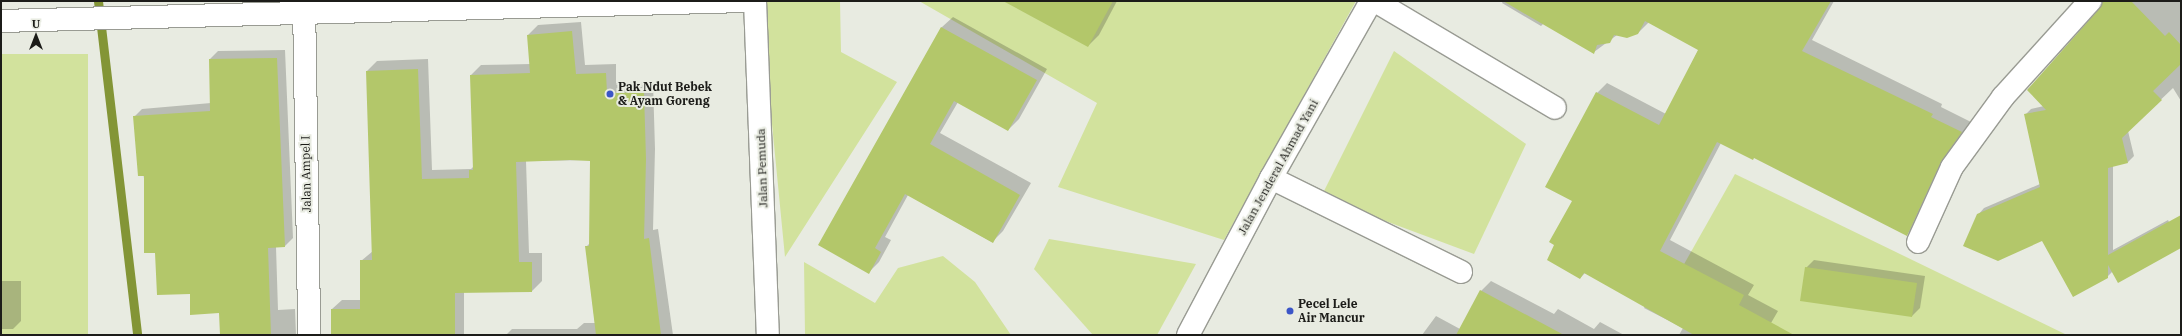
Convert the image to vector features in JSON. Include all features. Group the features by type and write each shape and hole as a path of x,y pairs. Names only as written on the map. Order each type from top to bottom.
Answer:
{"street":[{"path":"1,20 125,19 304,7 744,1"},
{"name":"Jalan Pemuda","path":"755,1 768,335"},
{"name":"Jalan Jenderal Ahmad Yani","path":"1188,335 1271,178 1371,1"},
{"path":"1375,1 1555,108"},
{"path":"1918,242 1952,167 2003,97 2090,1"},
{"name":"Jalan Ampel I","path":"304,7 308,335"},
{"path":"1271,178 1461,272"}],"green space":[{"path":"760,1 840,1 841,52 897,82 785,257"},
{"path":"919,1 1356,1 1224,240 1058,187 1097,103"},
{"path":"1394,51 1526,144 1474,254 1321,197"},
{"path":"1,54 88,54 88,335 1,335"},
{"path":"1735,174 2067,335 1769,335 1683,266"},
{"path":"1049,239 1196,264 1157,335 1093,335 1034,269"},
{"path":"943,256 975,282 1011,335 805,335 804,262 875,303 898,268"}],"building":[{"path":"1003,1 1113,1 1088,47"},
{"path":"1503,1 1831,1 1802,51 1933,114 1931,117 1962,132 1941,162 1907,236 1754,158 1753,160 1717,142 1660,251 1744,295 1739,305 1794,335 1694,335 1584,273 1580,279 1547,260 1554,245 1549,242 1572,201 1545,187 1596,92 1659,125 1698,50 1645,21 1638,34 1627,38 1614,35 1610,43 1597,45 1594,54"},
{"path":"2102,1 2131,1 2165,36 2169,32 2181,45 2181,64 2153,91 2162,100 2122,138 2128,163 2108,168 2108,255 2181,215 2181,248 2118,283 2108,265 2108,278 2073,297 2042,241 1998,261 1963,246 1977,214 2040,187 2024,114 2046,110 2027,90 2099,9"},
{"path":"941,27 1037,80 1008,131 954,101 930,144 1020,195 993,243 905,194 875,248 881,252 869,274 818,245"},
{"path":"572,31 576,74 606,73 607,93 644,92 646,159 644,239 649,238 661,335 596,335 585,246 589,246 590,161 570,160 516,162 519,262 532,262 532,292 455,293 455,335 331,335 331,309 360,309 360,260 372,260 366,71 418,69 422,179 469,178 469,170 473,170 470,75 530,73 527,35"},
{"path":"277,58 285,247 268,248 271,335 220,335 219,313 190,315 190,294 157,295 155,253 144,253 144,176 138,176 133,116 210,111 209,59"},
{"path":"1805,267 1917,283 1912,317 1800,301"},
{"path":"1480,290 1564,335 1456,335"}],"waterway":[{"path":"98,1 137,335"}],"place":[{"name":"Pak Ndut Bebek & Ayam Goreng","path":"610,94"},
{"name":"Pecel Lele Air Mancur","path":"1290,311"}]}
